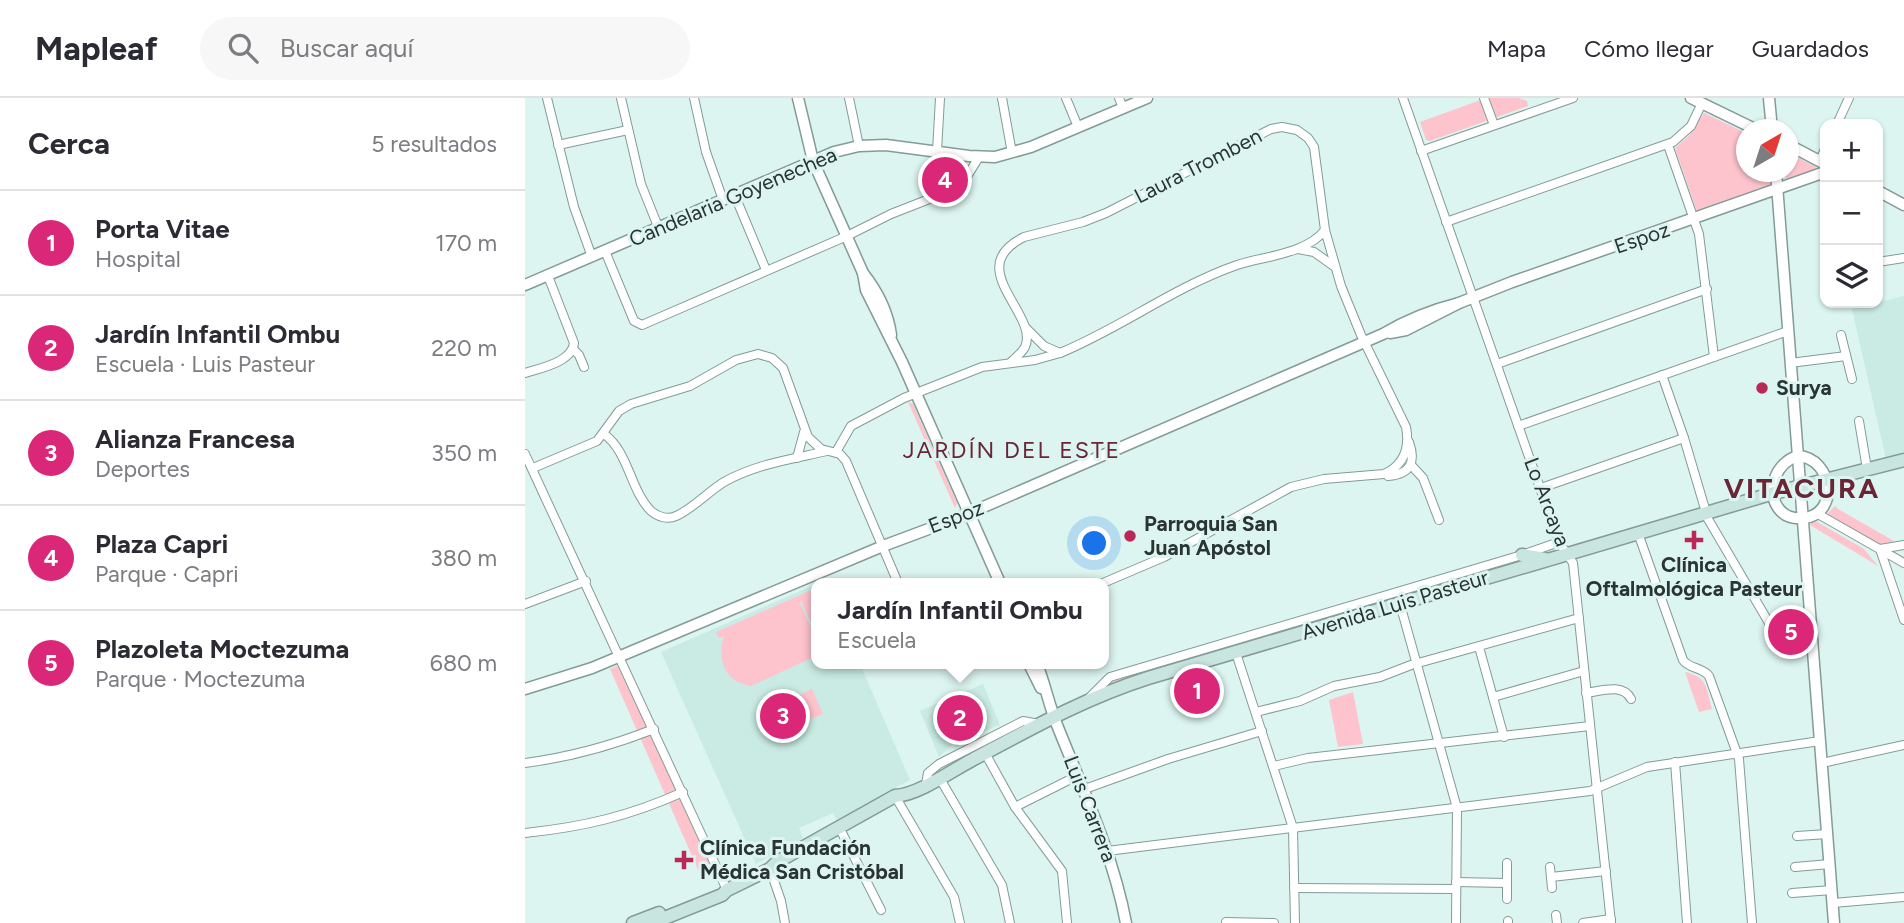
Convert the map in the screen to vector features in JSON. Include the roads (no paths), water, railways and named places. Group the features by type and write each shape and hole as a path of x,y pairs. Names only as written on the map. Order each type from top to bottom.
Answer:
{"main road":[{"name":"Avenida Luis Pasteur","path":"633,923 712,892 727,890 780,867 899,798 1054,716 1132,683 1774,493 1904,460"},
{"path":"1522,555 1549,560"},
{"name":"Avenida Luis Pasteur","path":"652,923 722,895 727,890"}],"street":[{"path":"547,98 574,207 592,257"},
{"path":"621,98 641,184 659,229"},
{"path":"694,98 706,152 723,201"},
{"path":"798,98 813,161 863,274 875,289 889,320 891,338 986,541 990,562 998,578"},
{"path":"851,98 859,146"},
{"path":"937,151 940,98"},
{"path":"1002,98 1012,153"},
{"path":"1066,98 1078,127"},
{"name":"Candelaria Goyenechea","path":"525,284 834,152 859,146 886,145 979,157 1012,153 1078,127 1121,103 1147,98"},
{"name":"Lo Arcaya","path":"1403,98 1559,542 1573,566 1611,921"},
{"path":"1485,98 1494,125"},
{"path":"1421,151 1573,98"},
{"path":"1691,98 1736,120"},
{"path":"1769,98 1771,119"},
{"path":"1839,119 1849,98"},
{"path":"1446,222 1668,145 1688,131 1702,103"},
{"name":"Laura Tromben","path":"1060,354 1040,343 1024,326 1005,291 1000,276 1003,257 1015,242 1106,213 1271,129 1282,127 1297,130 1308,138 1314,147 1325,230 1335,267 1364,343 1401,415 1413,455 1411,465"},
{"path":"558,145 628,130"},
{"path":"1668,145 1699,234 1714,357"},
{"path":"1799,150 1820,161"},
{"path":"605,251 634,321 637,324 647,323 847,236 891,214 931,200 954,187 970,173 979,157"},
{"name":"Espoz","path":"525,689 577,674 620,657 1383,334 1406,330 1473,297 1820,174"},
{"path":"1777,182 1835,923"},
{"path":"735,195 766,270"},
{"path":"1883,196 1902,201"},
{"path":"604,434 616,445 643,500 654,513 667,518 681,514 712,489 739,474 758,467 831,451 856,422 918,392 982,368 1060,354 1201,280 1247,262 1313,242 1325,230"},
{"path":"1295,249 1314,251 1335,267"},
{"path":"1883,261 1904,258"},
{"path":"525,373 567,356 573,349 574,343 548,276"},
{"path":"1497,364 1707,289"},
{"path":"1010,363 1025,346 1024,326"},
{"path":"1518,426 1788,331"},
{"path":"1841,335 1852,379"},
{"path":"573,349 585,367"},
{"path":"533,468 591,444 604,434 619,411 631,404 690,386 736,360 758,354 772,358 783,368 789,381 804,432 816,445 846,461 896,578"},
{"path":"1790,363 1846,356"},
{"path":"1662,375 1710,524 1781,643 1786,647 1813,645"},
{"path":"1859,421 1867,468"},
{"path":"797,458 804,432"},
{"path":"1541,488 1684,438"},
{"path":"1371,476 1393,470 1404,455 1408,439"},
{"path":"525,454 727,890"},
{"path":"1798,456 1809,458 1817,462 1826,479 1827,498 1818,514 1803,519 1792,518 1777,505 1774,493 1779,469 1787,460 1798,456"},
{"path":"1109,581 1164,557 1291,487 1324,479 1398,474 1411,465 1423,478 1439,520"},
{"path":"1818,514 1900,561"},
{"path":"1639,533 1682,660 1709,676 1737,754 1752,923"},
{"path":"1087,700 1109,677 1559,542"},
{"path":"1880,550 1904,545"},
{"path":"1900,561 1899,549 1904,545"},
{"path":"1880,550 1888,566 1904,620"},
{"path":"525,604 586,581"},
{"path":"1400,604 1457,808 1456,923"},
{"path":"1256,712 1300,701 1335,686 1380,677 1416,664 1579,618"},
{"path":"1479,647 1504,737"},
{"path":"1236,653 1293,828 1295,923"},
{"name":"Luis Carrera","path":"1032,669 1046,696"},
{"name":"Luis Carrera","path":"1038,669 1046,696 1107,851 1126,923"},
{"path":"1493,697 1584,671"},
{"path":"1586,692 1622,689 1631,699"},
{"path":"926,785 928,773 939,764 1023,721 1039,724"},
{"path":"1274,766 1308,758 1590,726"},
{"path":"525,763 608,747 654,729"},
{"path":"1082,790 1157,763 1262,731"},
{"path":"1107,851 1597,790 1618,778 1647,767 1820,741"},
{"path":"1822,762 1904,745"},
{"path":"985,753 1015,807 1062,871 1067,923"},
{"path":"1675,762 1688,923"},
{"path":"1594,770 1603,777 1618,778"},
{"path":"1015,807 1077,776"},
{"path":"939,777 1002,885 1010,923"},
{"path":"525,833 582,826 611,819 683,792"},
{"path":"899,798 954,897 960,923"},
{"path":"841,830 881,909"},
{"path":"1797,836 1828,834"},
{"path":"1507,863 1507,899"},
{"path":"1795,867 1830,864"},
{"path":"1550,867 1552,888"},
{"path":"773,868 785,923"},
{"path":"1551,877 1606,871"},
{"path":"1294,888 1507,883"},
{"path":"1791,893 1832,890"},
{"path":"1833,903 1904,897"},
{"path":"1583,923 1611,921"},
{"path":"1232,922 1273,923"}],"place":[{"name":"Plaza Capri","path":"945,180"},
{"name":"Surya","path":"1762,388"},
{"name":"Parroquia San Juan Apóstol","path":"1130,536"},
{"name":"Clínica Oftalmológica Pasteur","path":"1694,540"},
{"name":"Plazoleta Moctezuma","path":"1791,632"},
{"name":"Porta Vitae","path":"1197,691"},
{"name":"Alianza Francesa","path":"783,716"},
{"name":"Jardín Infantil Ombu","path":"960,718"},
{"name":"Clínica Fundación Médica San Cristóbal","path":"684,860"}],"district":[{"name":"JARDÍN DEL ESTE","path":"1012,450"},
{"name":"VITACURA","path":"1802,488"}]}
